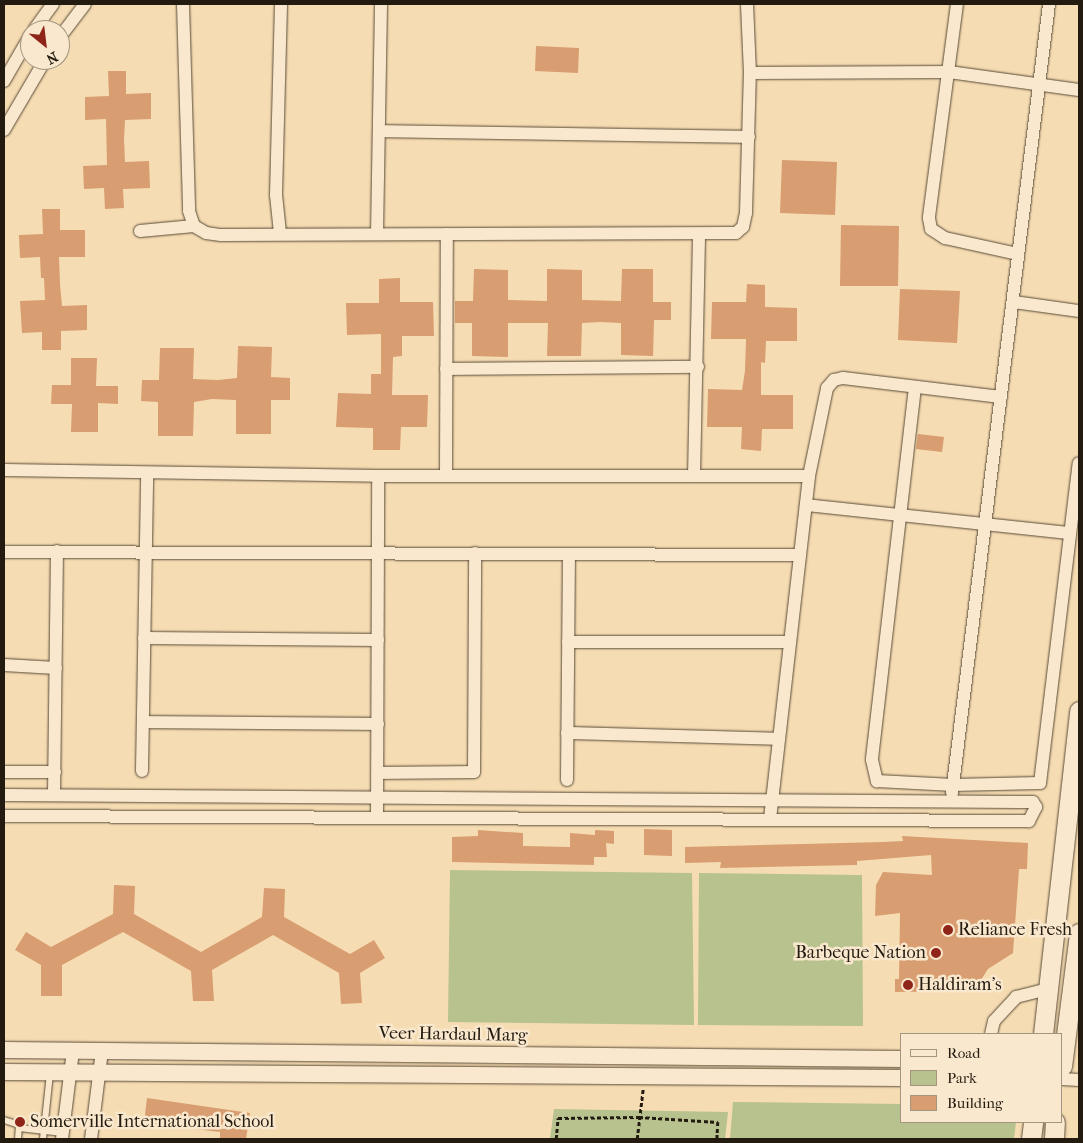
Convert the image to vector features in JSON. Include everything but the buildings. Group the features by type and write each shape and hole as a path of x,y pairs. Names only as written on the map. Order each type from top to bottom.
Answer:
{"main road":[{"path":"1043,1033 1079,711"},
{"path":"1063,1058 1079,933"},
{"path":"1031,1139 1033,1123"},
{"path":"1054,1139 1056,1123"}],"street":[{"path":"41,20 53,4"},
{"path":"70,24 85,4"},
{"path":"183,4 189,211 194,226 206,234 221,236 280,233 729,236 743,227 749,137 750,73 747,4"},
{"path":"280,233 276,195 281,4"},
{"path":"377,234 381,4"},
{"path":"957,4 929,218 931,229 945,238 1018,254"},
{"path":"952,801 984,524 1041,86 1049,4"},
{"path":"4,81 20,53"},
{"path":"4,130 39,70"},
{"path":"750,73 949,72 1079,90"},
{"path":"379,131 749,137"},
{"path":"140,231 194,226"},
{"path":"446,476 447,234"},
{"path":"694,476 698,367 699,235"},
{"path":"1014,302 1079,311"},
{"path":"446,369 698,367"},
{"path":"770,819 809,476 823,400 834,380 843,378 1001,397"},
{"path":"915,387 872,770 873,777 883,783 1034,786 1042,779 1079,463"},
{"path":"4,470 378,476 809,476"},
{"path":"142,771 147,473"},
{"path":"377,817 378,476"},
{"path":"806,505 1070,532"},
{"path":"54,795 57,551"},
{"path":"4,552 145,551 800,555"},
{"path":"378,773 474,772 475,553"},
{"path":"567,780 569,554"},
{"path":"144,638 378,640"},
{"path":"568,642 790,642"},
{"path":"4,665 56,668"},
{"path":"142,722 378,724"},
{"path":"567,734 779,739"},
{"path":"4,772 55,772"},
{"path":"4,795 377,795 952,801 1033,802 1036,807 1029,821 4,816"},
{"path":"991,1033 994,1021 1016,998 1048,989"},
{"name":"Veer Hardaul Marg","path":"4,1050 900,1059"},
{"path":"62,1136 73,1051"},
{"path":"91,1139 102,1051"},
{"path":"1063,1067 1079,1080"},
{"path":"4,1072 900,1078"}],"lane":[{"path":"43,1139 50,1072"},
{"path":"4,1120 16,1122 19,1128 18,1139"},
{"path":"19,1128 44,1130 62,1136"}],"path":[{"path":"637,1139 645,1077"},
{"path":"556,1139 558,1118 640,1117 718,1122 717,1139"}],"green space":[{"path":"450,870 692,873 694,1025 448,1022"},
{"path":"699,873 862,875 863,1026 698,1025"},
{"path":"733,1102 900,1104 900,1123 1016,1123 1014,1139 730,1139"},
{"path":"554,1109 728,1112 725,1139 550,1139"}],"place":[{"name":"Reliance Fresh","path":"948,930"},
{"name":"Barbeque Nation","path":"936,953"},
{"name":"Haldiram's","path":"908,985"},
{"name":"Somerville International School","path":"20,1122"}]}
